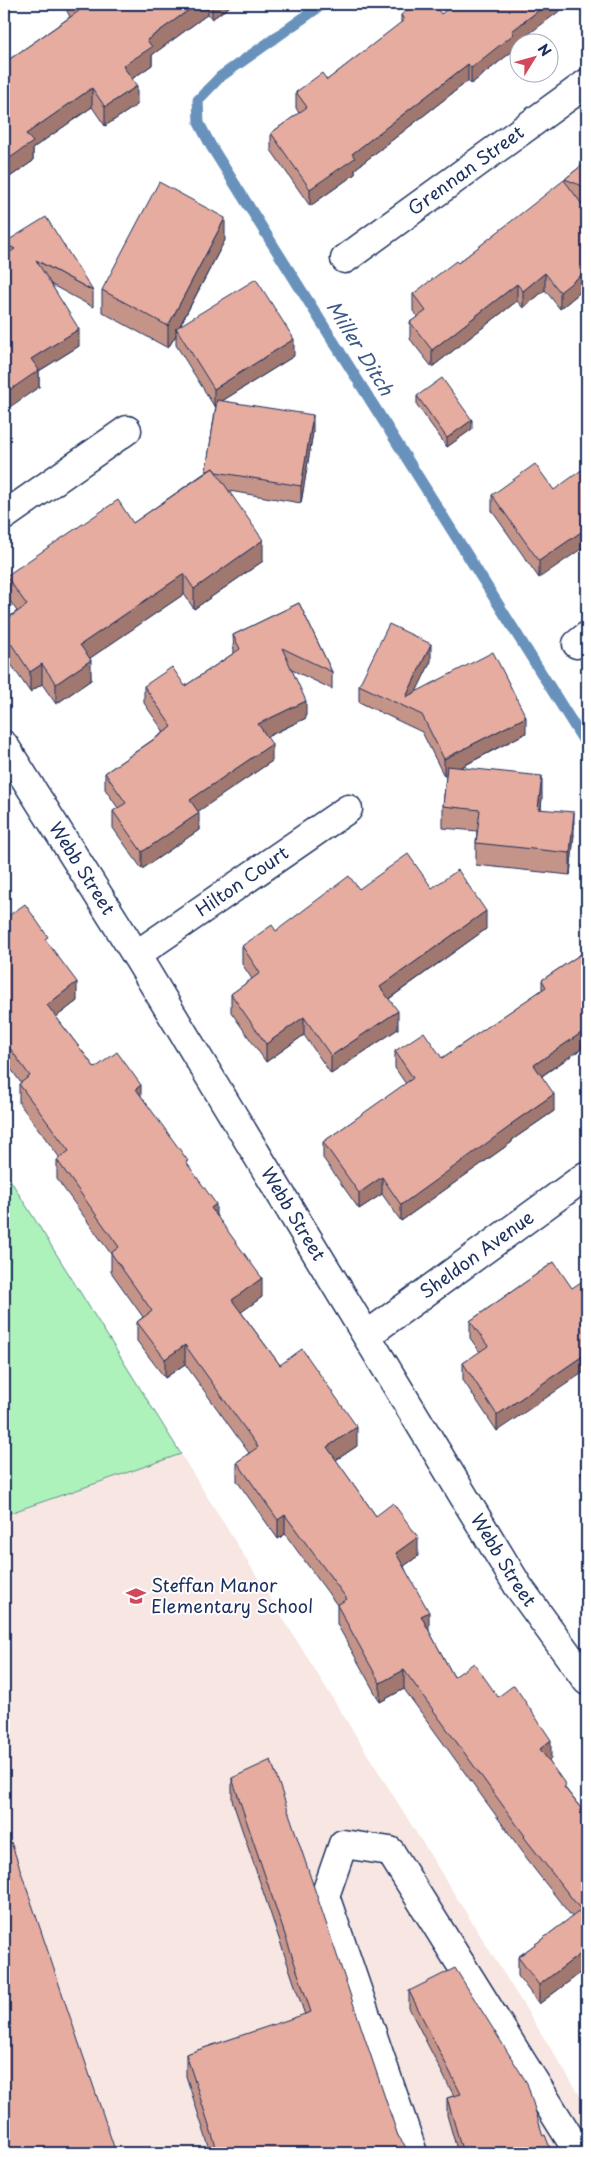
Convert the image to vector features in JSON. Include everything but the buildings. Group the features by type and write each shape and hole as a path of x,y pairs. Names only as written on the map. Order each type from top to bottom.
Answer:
{"street":[{"name":"Grennan Street","path":"345,259 587,83"},
{"path":"4,516 127,430"},
{"name":"Webb Street","path":"4,745 136,955 518,1586 587,1681"},
{"name":"Hilton Court","path":"136,955 348,809"},
{"name":"Sheldon Avenue","path":"367,1335 587,1175"},
{"path":"413,2153 325,1896 343,1844 390,1851 578,2153"}],"shaded area":[{"name":"Steffan Manor Elementary School","path":"4,1170 587,2107 587,2153 4,2153"}],"green space":[{"path":"4,1170 181,1454 4,1515"}],"waterway":[{"name":"Miller Ditch","path":"323,4 220,77 198,100 199,123 211,146 587,746"}],"place":[{"name":"Steffan Manor Elementary School","path":"136,1596"}]}
